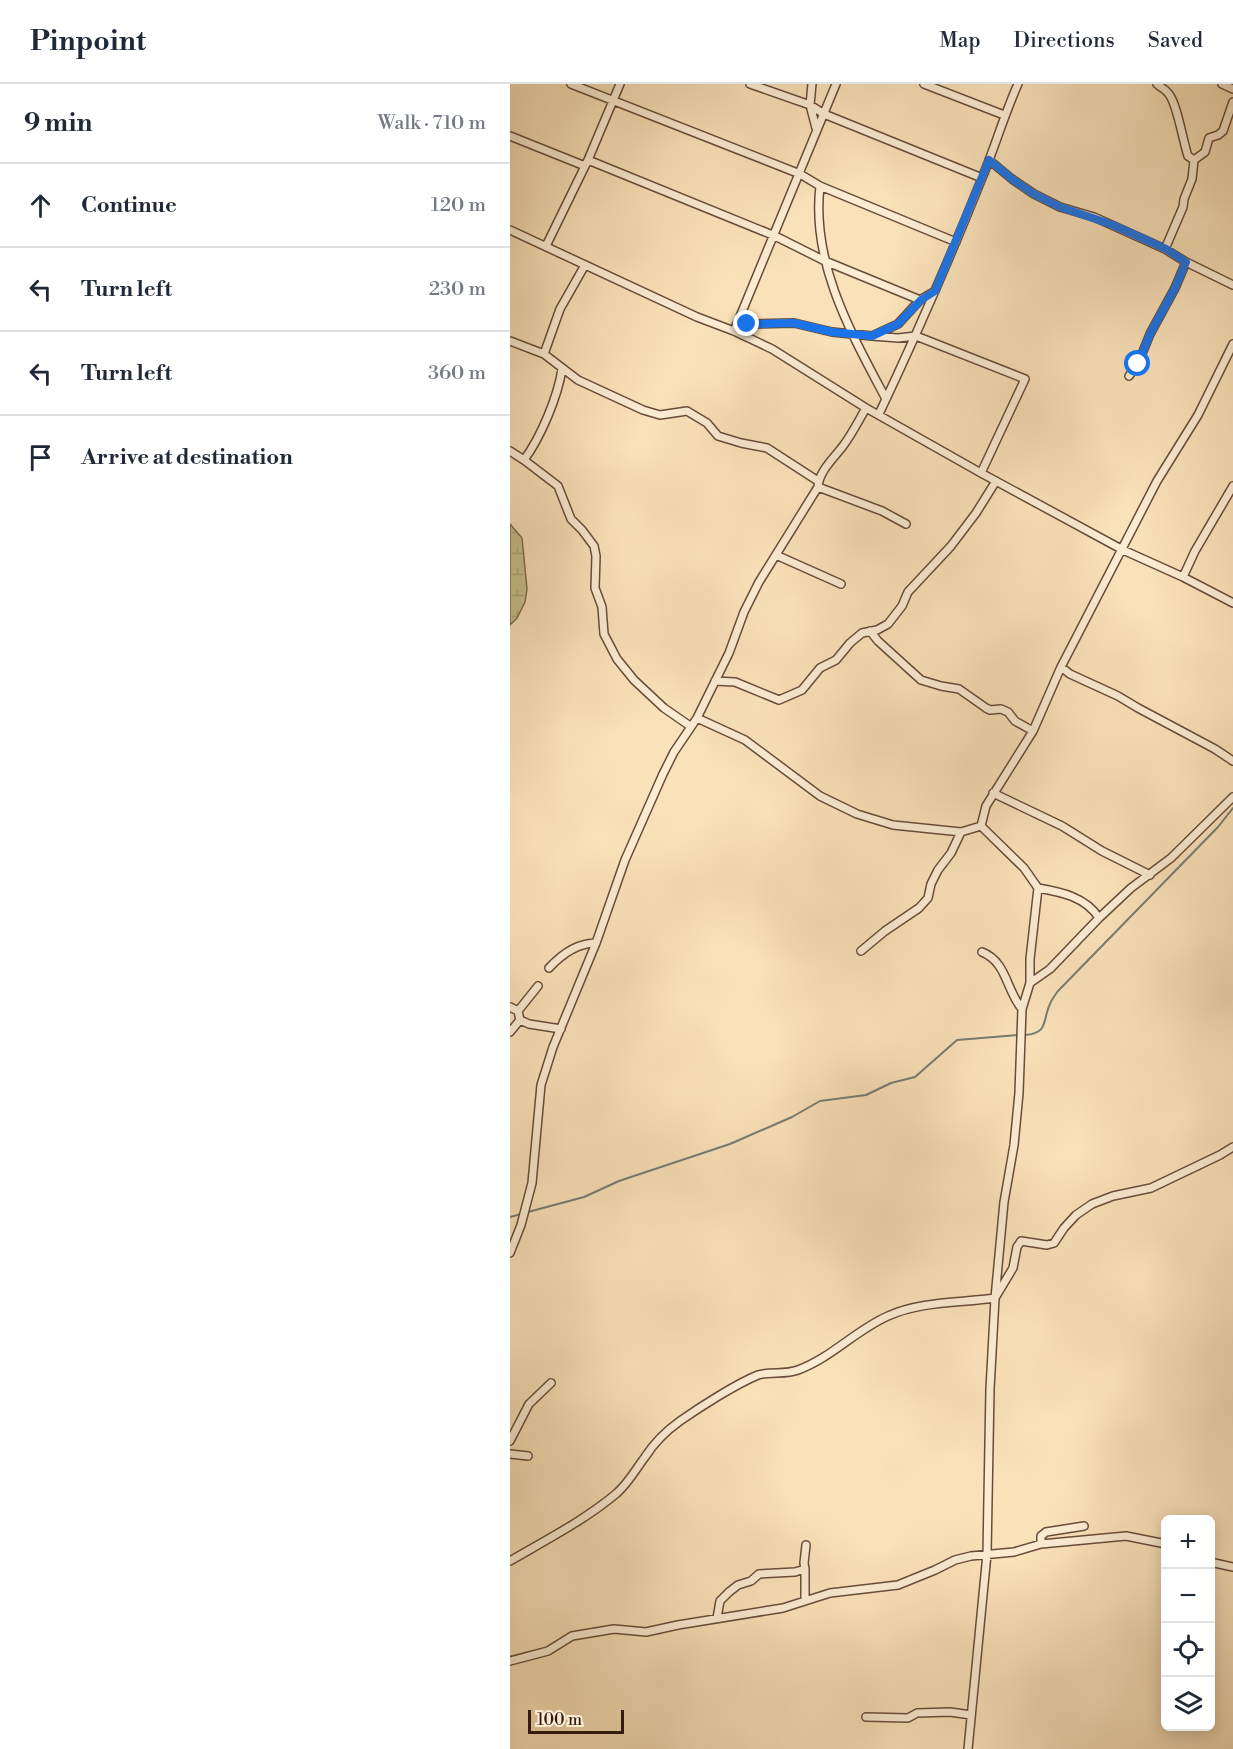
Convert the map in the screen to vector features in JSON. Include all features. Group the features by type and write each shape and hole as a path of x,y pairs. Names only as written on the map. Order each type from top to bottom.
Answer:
{"street":[{"path":"571,84 800,174 820,186 956,242"},
{"path":"546,246 587,163 620,84"},
{"path":"750,84 810,105 824,114 982,178"},
{"path":"812,84 810,105 817,130"},
{"path":"734,331 836,84"},
{"path":"924,84 1004,115"},
{"path":"879,414 916,336 956,242 1018,84"},
{"path":"1157,84 1170,94 1183,131 1188,156 1194,160"},
{"path":"1222,84 1233,89"},
{"path":"1166,249 1192,179 1194,160 1205,152 1209,138 1223,131 1233,102"},
{"path":"510,136 587,163 775,236 825,261 921,300"},
{"path":"989,160 1012,179 1060,207 1094,217 1166,249 1186,262 1233,285"},
{"path":"820,186 817,209 818,230 825,261 850,332 886,399"},
{"path":"510,230 697,317 734,331 788,358 866,408 981,473 1123,550 1233,603"},
{"path":"1130,376 1138,364 1150,334 1186,262"},
{"path":"544,354 560,309 585,265"},
{"path":"872,336 898,324 921,300 935,291"},
{"path":"734,331 747,324 794,323 832,332 898,338 916,336 1025,379 981,473"},
{"path":"510,341 544,354 578,380 643,410 660,415 687,411 707,423 718,436 767,448 818,484 882,511 906,524"},
{"path":"981,826 986,806 1033,731 1061,667 1157,481 1198,415 1231,355 1233,344"},
{"path":"524,459 536,441 553,400 562,369"},
{"path":"510,1253 529,1200 535,1164 541,1085 561,1029 597,944 625,860 663,774 690,726 697,718 729,653 744,612 827,466 843,446 866,408"},
{"path":"510,451 558,486 571,519 594,546 596,588 602,607 604,634 617,659 634,680 664,708 690,726"},
{"path":"715,681 735,682 779,700 793,696 802,690 820,668 836,660 862,633 888,624 897,615 908,592 957,538 996,481"},
{"path":"1183,577 1195,551 1233,486"},
{"path":"776,555 841,584"},
{"path":"870,631 921,680 958,689 990,710 1001,709 1008,712 1015,721 1033,731"},
{"path":"1061,667 1070,674 1108,690 1233,761"},
{"path":"697,718 745,740 820,796 857,814 893,825 962,832 981,826"},
{"path":"993,793 1062,826 1102,852 1150,875"},
{"path":"1030,983 1044,974 1098,918 1131,888 1171,858 1233,797"},
{"path":"968,1749 987,1554 990,1389 995,1298 1004,1202 1014,1145 1019,1093 1022,1009 1030,983 1030,959 1038,888 1024,868 981,826"},
{"path":"861,951 919,908 928,898 931,884 938,870 951,853 962,832"},
{"path":"1038,888 1059,891 1075,898 1088,905 1098,918"},
{"path":"549,968 559,957 568,952 587,943 597,944"},
{"path":"982,952 999,963 1015,1001 1022,1009"},
{"path":"518,1011 538,986"},
{"path":"510,1007 518,1011"},
{"path":"518,1011 520,1020"},
{"path":"520,1020 529,1024 561,1029"},
{"path":"510,1032 520,1020"},
{"path":"995,1298 1013,1268 1017,1247 1022,1241 1047,1245 1054,1243 1076,1215 1092,1204 1113,1196 1151,1188 1233,1147"},
{"path":"510,1561 617,1493 659,1439 678,1422 745,1382 760,1374 798,1370 889,1316 945,1303 995,1298"},
{"path":"510,1441 530,1404 551,1383"},
{"path":"510,1454 528,1456"},
{"path":"1041,1544 1041,1536 1046,1532 1084,1526"},
{"path":"510,1661 548,1651 572,1636 614,1629 646,1632 783,1608 830,1593 898,1585 955,1560 1014,1552 1041,1544 1126,1536 1161,1543"},
{"path":"805,1600 806,1545"},
{"path":"1215,1563 1233,1567"},
{"path":"717,1618 720,1601 738,1585 751,1581 759,1574 795,1572 805,1569"},
{"path":"866,1717 909,1718 917,1713 971,1715"}],"green space":[{"path":"510,524 522,538 527,589 525,602 517,618 510,625"}],"waterway":[{"path":"1025,1035 1033,1034 1041,1029 1051,1002 1058,991 1218,827 1233,808"},
{"path":"528,1212 584,1197 619,1181 730,1144 792,1117 820,1101 866,1095 891,1083 915,1077 957,1040 1019,1035"},
{"path":"510,1217 521,1214"}],"route":[{"path":"747,324 794,323 832,332 872,336 898,324 921,300 935,291 989,160 1034,194 1060,207 1113,225 1166,249 1186,262 1150,334 1138,364"}]}
